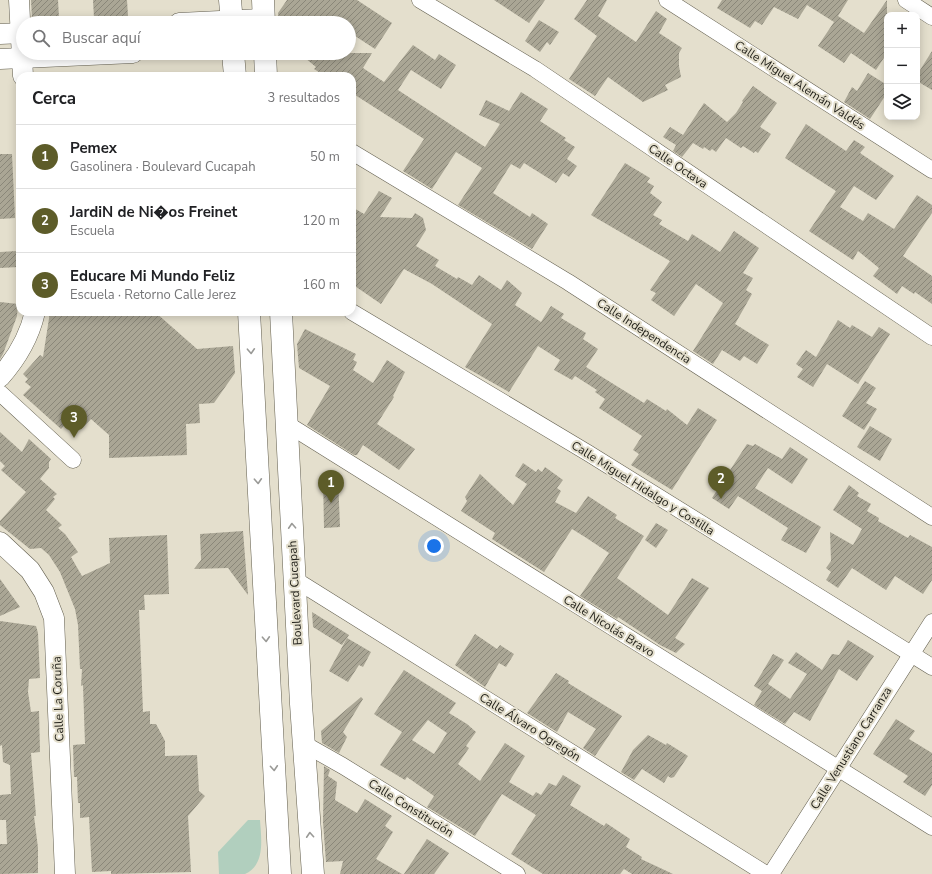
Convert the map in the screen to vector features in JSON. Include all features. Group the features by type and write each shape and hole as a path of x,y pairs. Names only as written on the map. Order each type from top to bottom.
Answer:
{"main road":[{"path":"234,60 235,72"},
{"path":"265,60 266,72"},
{"path":"250,316 264,602 280,874"},
{"path":"256,316 262,320 271,336 286,391"},
{"name":"Boulevard Cucapah","path":"281,316 301,704 313,874"},
{"path":"264,602 274,615 284,641 301,704"}],"street":[{"path":"19,0 20,16"},
{"name":"Calle Octava","path":"420,0 535,69 932,337"},
{"name":"Calle Miguel Alemán Valdés","path":"667,0 932,170"},
{"path":"906,0 932,17"},
{"path":"219,16 231,14 264,14"},
{"path":"0,34 16,33"},
{"path":"0,59 22,67 78,60"},
{"name":"Calle Independencia","path":"356,154 568,282 932,517"},
{"name":"Calle Miguel Hidalgo y Costilla","path":"356,314 581,449 932,667"},
{"path":"0,377 14,362 31,330 34,316"},
{"path":"0,393 74,460"},
{"name":"Calle Nicolás Bravo","path":"287,424 932,827"},
{"name":"Calle La Coruña","path":"0,542 30,570 44,592 54,618 65,874"},
{"name":"Calle Álvaro Ogregón","path":"294,579 766,874"},
{"name":"Calle Venustiano Carranza","path":"771,874 932,622"},
{"name":"Calle Constitución","path":"304,744 350,770 517,874"}],"green space":[{"path":"248,820 260,820 261,850 256,864 252,870 245,874 219,874 218,852"}],"building":[{"path":"31,0 58,0 59,16 32,16"},
{"path":"93,0 127,0 128,16 94,16"},
{"path":"287,0 357,0 392,23 375,49 356,37 356,16 278,16 278,13"},
{"path":"494,0 545,0 529,23"},
{"path":"587,0 607,0 598,16 636,42 656,11 667,19 659,33 682,48 679,53 681,77 665,85 668,90 643,102 608,77 595,96 569,79 597,36 574,19"},
{"path":"722,0 848,0 838,16 864,33 887,0 887,12 884,12 884,58 876,70 851,53 844,63 818,46 834,22 807,5 798,19 774,7 762,25 755,21 750,28 717,8"},
{"path":"539,20 559,32 550,45 547,42 540,52 525,41"},
{"path":"413,45 435,60 439,54 456,65 441,89 411,70 398,90 485,147 500,124 479,115 486,100 509,111 521,92 548,109 540,121 566,138 564,140 575,147 567,159 577,166 569,177 563,173 556,183 524,163 520,169 511,164 493,193 530,217 532,213 548,224 532,249 458,205 482,168 456,152 432,189 403,171 424,139 356,96 356,72 319,72 314,69 316,67 308,60 356,60 356,53 372,53 363,68 384,82"},
{"path":"932,51 932,90 920,83 920,70"},
{"path":"868,73 884,83 884,98 870,119 844,102 852,87 857,91"},
{"path":"753,86 777,103 760,127 771,134 758,153 755,151 754,153 743,146 741,148 726,138 716,152 712,149 710,151 704,147 703,149 693,143 682,157 673,151 676,145 663,137 670,127 683,135 704,103 727,122 736,113 743,102 742,101"},
{"path":"806,124 846,151 854,140 865,147 860,153 894,176 876,200 854,186 840,207 863,221 868,213 894,229 917,195 932,205 932,213 903,256 932,276 932,304 915,292 914,294 902,286 897,294 873,276 879,268 858,251 853,260 809,231 836,191 785,158"},
{"path":"0,154 12,154 15,218 0,219"},
{"path":"625,163 650,178 647,182 654,186 650,193 662,202 653,215 662,220 659,224 688,241 692,234 720,252 734,231 759,248 743,273 753,278 746,290 752,294 735,324 769,345 757,364 744,356 740,361 722,350 713,364 693,351 723,303 696,284 674,316 651,300 656,293 650,290 670,261 591,215"},
{"path":"379,191 392,198 380,217 412,218 415,213 423,218 426,230 416,246 439,260 435,266 457,279 458,277 472,285 479,275 501,290 507,280 522,293 515,305 541,322 551,306 564,314 561,318 586,333 583,339 598,349 586,367 644,403 647,399 666,411 667,409 687,425 698,408 717,420 672,490 631,465 639,454 633,450 642,436 599,408 605,399 595,392 597,390 575,376 572,380 554,370 560,360 538,346 509,392 465,367 492,324 432,284 404,269 381,304 356,287 356,209 364,214"},
{"path":"16,251 16,267 0,268 0,252"},
{"path":"0,302 16,304 17,316 0,359"},
{"path":"49,316 160,316 197,349 233,346 235,373 214,403 199,404 200,423 186,424 187,455 109,458 109,435 91,419 81,429 70,419 61,429 23,395 31,387 25,382 28,379 23,374 40,355 43,357"},
{"path":"838,320 850,328 852,325 872,337 879,327 890,334 858,384 827,364 813,387 797,377 803,369 796,364 806,350 816,357"},
{"path":"305,329 356,354 353,360 357,362 353,370 373,383 387,360 405,372 393,396 394,397 377,424 415,449 399,470 363,445 357,455 354,455 307,425 330,386 299,368 297,344"},
{"path":"865,381 876,388 866,403 877,409 864,430 842,416"},
{"path":"870,426 892,439 880,461 857,447"},
{"path":"0,432 22,452 29,439 51,459 49,462 49,468 40,479 57,494 53,497 55,499 46,510 62,525 58,528 65,534 78,552 71,557 82,576 110,563 109,538 167,535 169,594 144,595 145,610 139,610 143,712 150,711 150,724 156,724 165,741 165,756 197,755 199,791 205,796 188,816 191,872 111,874 111,871 92,872 89,817 80,818 77,777 74,777 73,745 85,744 83,685 81,686 82,669 80,669 78,625 75,609 60,572 49,555 41,548 30,549 0,525 0,521 26,492 1,470 5,466 0,461"},
{"path":"747,444 753,446 755,444 782,459 790,447 808,459 792,484 768,468 755,488 821,527 806,553 781,540 788,528 738,496 729,509 712,498"},
{"path":"523,463 536,472 538,469 542,472 545,467 563,480 557,488 561,491 555,502 576,513 588,496 617,515 615,518 644,536 617,578 668,615 692,578 709,588 675,638 685,644 676,653 660,645 618,617 617,619 580,596 609,553 585,537 572,529 544,572 492,539 495,533 461,511 467,501 465,497 480,474 513,505 527,484 515,476"},
{"path":"323,477 338,477 340,527 324,528"},
{"path":"849,485 859,493 857,496 871,504 867,511 879,518 878,521 908,538 910,535 932,547 932,580 923,594 895,576 886,590 852,568 838,588 826,580 831,572 826,568 831,561 830,532 853,545 862,529 833,510"},
{"path":"656,523 668,530 656,548 645,540"},
{"path":"243,531 248,595 228,568 194,569 201,560 200,534"},
{"path":"0,579 20,607 0,616"},
{"path":"312,612 349,635 342,645 313,627"},
{"path":"0,621 36,626 38,633 40,678 29,679 28,692 31,712 39,711 40,752 31,753 36,816 34,816 38,848 38,873 0,874 0,844 7,844 6,820 0,820 0,795 11,794 10,765 3,762 2,745 0,746"},
{"path":"475,634 497,649 500,645 514,654 506,667 499,663 485,687 455,665"},
{"path":"347,638 371,652 363,667 359,665 348,682 329,671"},
{"path":"848,640 874,656 857,681 839,669 810,721 794,712 785,724 754,705 762,691 754,686 773,654 784,660 768,684 790,699 807,674 788,663 796,652 822,670 832,654 839,655"},
{"path":"404,670 456,703 449,713 467,724 476,732 466,746 469,748 458,764 480,781 505,743 525,756 509,782 533,796 536,792 541,795 549,783 556,786 563,775 581,786 570,805 604,826 606,823 630,839 626,847 642,857 641,859 673,874 632,874 624,869 620,874 543,874 511,854 536,815 502,794 475,836 427,807 434,796 407,777 405,780 380,765 402,732 374,714","holes":["428,720 447,733 434,754 412,740"]},
{"path":"556,673 569,681 568,683 622,716 595,756 583,748 596,729 568,712 557,732 527,713"},
{"path":"361,697 363,699 343,732 347,737 339,753 322,743 321,731"},
{"path":"896,719 915,731 909,739 932,753 932,785 925,796 903,782 908,776 873,754"},
{"path":"648,735 666,745 667,743 688,756 674,777 671,778 668,776 664,783 642,769 634,780 621,772 633,750"},
{"path":"324,766 330,770 328,776 337,782 335,800 357,813 365,799 392,816 385,826 393,832 376,859 402,874 340,874 343,861 326,862 323,822"},
{"path":"427,839 449,853 434,874 404,874"}],"place":[{"name":"Educare Mi Mundo Feliz","path":"74,438"},
{"name":"JardiN de Ni�os Freinet","path":"721,499"},
{"name":"Pemex","path":"331,503"}]}
